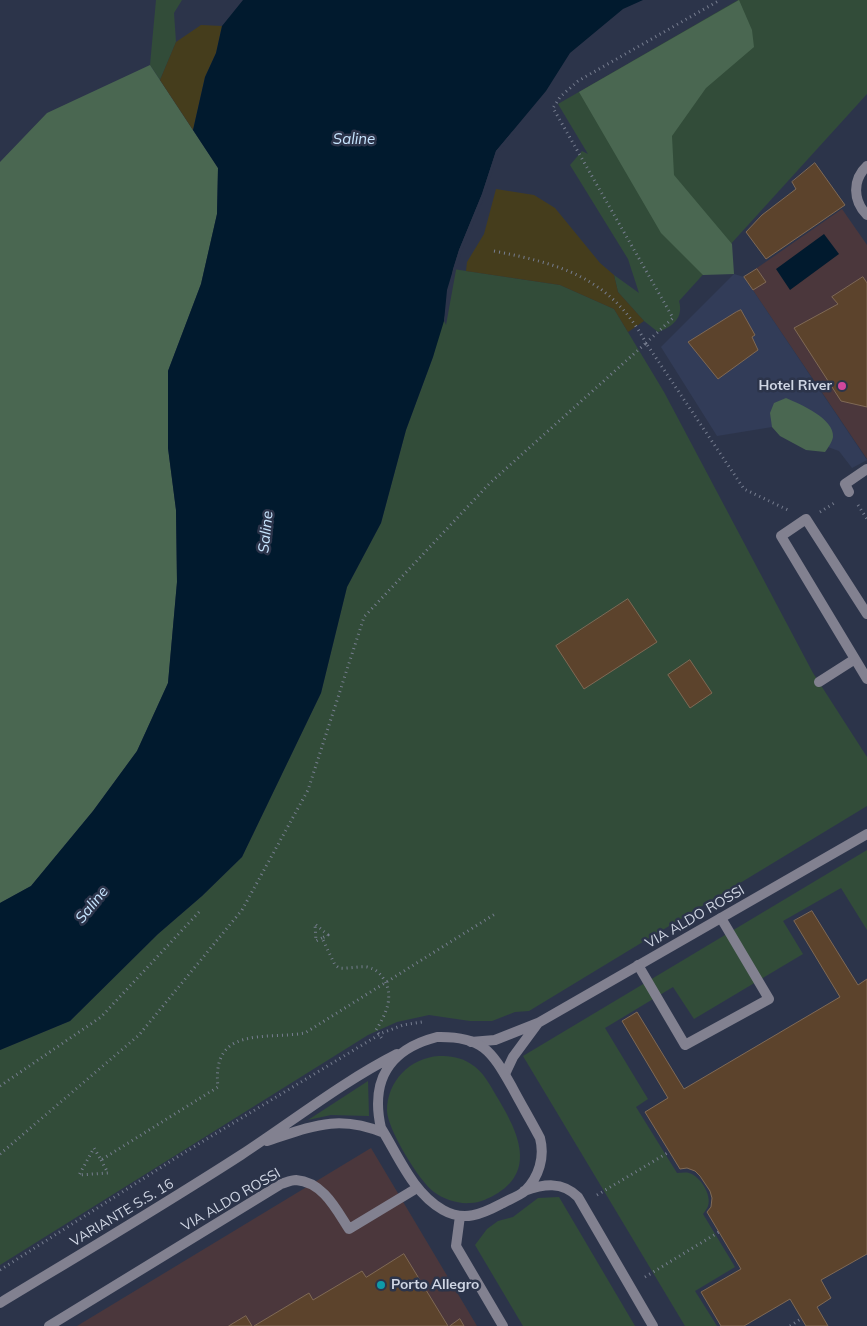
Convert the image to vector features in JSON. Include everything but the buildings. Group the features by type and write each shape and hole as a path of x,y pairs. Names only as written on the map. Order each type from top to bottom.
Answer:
{"street":[{"path":"867,166 858,178 856,188 861,210 867,215"},
{"path":"849,492 845,484 867,469"},
{"path":"867,614 806,519 780,536 867,679"},
{"path":"819,682 855,659"},
{"name":"VIA ALDO ROSSI","path":"472,1042 495,1040 538,1023 867,834"},
{"path":"638,965 685,1045 769,999 721,918"},
{"name":"VIA ALDO ROSSI","path":"505,1074 513,1057 538,1023"},
{"path":"524,1191 539,1168 542,1145 505,1074 490,1052 480,1045 456,1037 437,1037 402,1051 390,1064 382,1079 379,1111 381,1128 417,1188 429,1201 451,1214 460,1216 472,1216 485,1212 524,1191 544,1185 554,1185 574,1193 653,1326"},
{"name":"VARIANTE S.S. 16","path":"0,1303 257,1144 369,1069 402,1051"},
{"name":"VARIANTE S.S. 16","path":"257,1144 304,1129 339,1122 366,1126 384,1133"},
{"name":"VIA ALDO ROSSI","path":"49,1326 281,1184 294,1180 306,1183 324,1193 349,1228 417,1188"},
{"path":"460,1216 456,1246 503,1326"}],"path":[{"path":"0,1154 139,1035 242,910 308,790 364,617 490,483 673,318 553,108 560,97 578,80 720,0"},
{"path":"494,251 554,265 595,284 625,310 637,326 646,343 744,489 806,519"},
{"path":"0,1086 101,1017 200,911"},
{"path":"102,1160 218,1087 216,1074 219,1061 226,1050 235,1043 250,1037 288,1036 306,1033 495,914"},
{"path":"315,924 328,934 322,938 316,941 315,924"},
{"path":"322,938 335,965 339,968 367,968 378,971 386,982 389,1003 376,1030 383,1040"},
{"path":"0,1270 182,1154 380,1035 403,1025 429,1020"},
{"path":"94,1148 102,1160 108,1173 79,1175 94,1148"},
{"path":"582,1204 669,1152"},
{"path":"629,1286 719,1232"},
{"path":"790,1326 802,1318"}],"shaded area":[{"name":"Hotel River","path":"842,209 867,245 867,459 744,277"},
{"path":"734,274 744,277 867,460 852,468 839,451 772,427 717,436 661,347"},
{"path":"371,1148 477,1326 77,1326"}],"green space":[{"path":"156,0 182,0 174,13 176,42 160,80 150,65"},
{"path":"738,0 867,0 867,94 679,301 680,312 676,321 658,332 644,321 618,292 614,275 639,293 628,259 570,165 582,151 588,154 558,104"},
{"path":"739,0 752,30 754,47 706,88 672,136 674,175 732,244 734,274 703,275 661,233 579,92"},
{"path":"150,65 218,168 217,214 201,284 168,371 168,448 176,510 177,582 168,683 137,751 93,811 31,886 0,903 0,162 47,113"},
{"path":"453,269 560,285 614,309 664,392 813,673 867,757 867,806 529,1011 515,1012 492,1021 470,1021 429,1015 397,1022 368,1035 0,1265 0,1050 70,1021 158,934 202,896 242,857 321,693 347,587 381,523 406,430 433,357"},
{"path":"786,398 816,413 828,424 832,430 833,437 825,452 806,450 780,436 772,427 770,413 774,403"},
{"path":"867,850 867,930 841,888 783,921 803,954 694,1019 673,987 605,1028 648,1099 636,1107 677,1173 693,1175 704,1186 709,1202 703,1214 735,1267 695,1291 717,1326 685,1326 523,1056"},
{"path":"439,1056 463,1060 483,1074 504,1109 516,1134 520,1160 517,1172 510,1183 498,1193 481,1201 470,1203 456,1202 434,1192 413,1167 398,1142 389,1119 387,1111 388,1100 391,1090 402,1073 419,1061"},
{"path":"368,1081 369,1116 331,1115 308,1120"},
{"path":"559,1197 635,1326 523,1326 475,1245 487,1229 498,1221 513,1217 538,1198"}],"sand":[{"path":"201,25 222,26 216,53 205,77 193,130 160,80 176,42"},
{"path":"496,189 534,195 555,208 600,263 614,275 618,292 644,321 628,332 614,309 560,285 466,271 467,262 484,234"}],"water":[{"name":"Saline","path":"243,0 643,0 623,9 570,53 546,91 496,151 482,194 453,269 444,321 406,430 381,523 347,587 321,693 242,857 202,896 158,934 70,1021 0,1050 0,903 31,886 93,811 137,751 168,683 177,582 176,510 168,448 168,371 201,284 217,214 218,168 193,130 205,77 216,53 222,26"},
{"path":"824,234 839,254 790,290 776,269"}],"pier":[{"path":"520,126 498,153 485,195 456,270 446,325 444,321 447,290 459,250 482,194 496,151 512,132"}],"place":[{"name":"Hotel River","path":"842,386"},
{"name":"Porto Allegro","path":"381,1285"}]}
